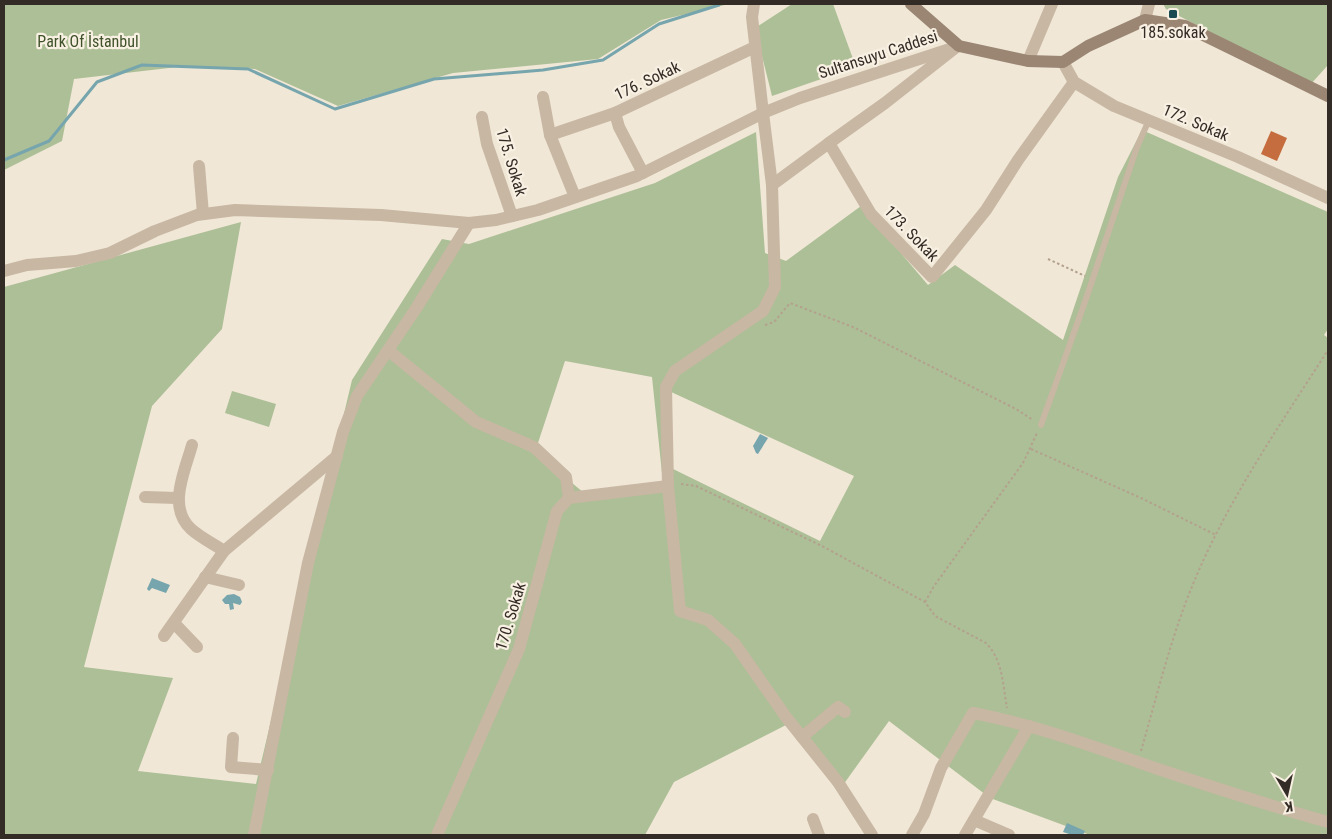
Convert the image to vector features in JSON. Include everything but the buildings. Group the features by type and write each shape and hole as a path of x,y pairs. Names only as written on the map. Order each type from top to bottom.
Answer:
{"main road":[{"path":"911,4 959,46"},
{"path":"1063,62 1088,46 1145,20 1185,26 1328,96"},
{"name":"Sultansuyu Caddesi","path":"959,46 1028,61 1063,62"}],"street":[{"path":"754,4 752,17 772,185 775,287 769,304 755,316 676,371 666,387 668,486 680,611 708,620 735,644 802,737 838,782 872,835"},
{"path":"1028,61 1052,4"},
{"path":"1145,20 1149,4"},
{"path":"772,185 885,103 959,46"},
{"name":"Sultansuyu Caddesi","path":"4,272 28,265 76,261 110,253 155,231 203,214 235,210 381,215 469,223 512,216 576,197 643,173 780,104 959,46"},
{"name":"176. Sokak","path":"550,135 614,113 755,47"},
{"path":"1063,62 1074,82"},
{"name":"173. Sokak","path":"829,143 871,214 932,277 986,210 1018,160 1074,82"},
{"name":"172. Sokak","path":"1074,82 1114,106 1328,198"},
{"path":"543,97 550,135 576,197"},
{"path":"614,113 619,128 643,173"},
{"name":"175. Sokak","path":"482,117 487,144 512,216"},
{"path":"199,166 203,214"},
{"path":"254,835 308,563 342,432 357,396 389,351 469,223"},
{"path":"389,351 446,400 476,422 534,447 566,477 569,498 668,486"},
{"path":"192,445 177,498 184,518 191,529 224,551"},
{"path":"164,636 224,551 337,456"},
{"path":"145,497 177,498"},
{"name":"170. Sokak","path":"437,835 519,649 557,511 569,498"},
{"path":"205,577 239,585"},
{"path":"174,623 197,647"},
{"path":"802,737 838,707 845,712"},
{"path":"912,835 924,814 941,768 973,713 1010,720 1224,792 1328,822"},
{"path":"965,835 1029,726"},
{"path":"233,738 231,767 268,770"},
{"path":"814,819 820,835"},
{"path":"974,820 1009,835"}],"lane":[{"path":"1040,425 1137,147 1149,120"}],"path":[{"path":"1048,259 1092,279"},
{"path":"755,316 762,324 771,324 790,303 853,327 1011,407 1040,425 1030,449 934,586 926,602"},
{"path":"1138,762 1189,593 1216,535 1261,456 1328,350"},
{"path":"1030,449 1142,498 1216,535"},
{"path":"668,486 696,486 822,546 926,602 935,616 986,643 992,649 1000,665 1010,720"}],"green space":[{"name":"Park Of İstanbul","path":"4,4 729,4 661,20 598,59 453,73 338,106 255,69 186,66 74,79 62,141 4,170"},
{"path":"792,4 833,4 856,67 772,96 755,28"},
{"path":"1163,4 1328,4 1328,65 1310,85 1166,9"},
{"path":"1142,130 1328,212 1328,329 1324,335 1328,338 1328,835 1090,835 990,798 889,721 838,792 790,723 674,782 645,835 4,835 4,287 241,222 222,329 152,406 84,667 173,678 138,771 256,784 352,380 442,239 469,244 655,183 756,132 765,253 786,261 861,206 928,285 955,265 1063,340 1118,177","holes":["565,361 652,377 663,483 584,493 535,452","669,391 854,476 820,541 669,467"]},
{"path":"232,391 276,404 269,427 225,413"}],"water":[{"path":"760,434 768,438 758,454 753,446"},
{"path":"152,578 170,585 166,593 152,588 149,591 147,589"},
{"path":"234,594 240,597 242,602 240,605 233,603 234,609 230,610 229,604 225,604 222,600 227,595"},
{"path":"1067,823 1085,831 1083,835 1072,835 1063,832"}],"waterway":[{"path":"4,160 49,141 97,82 142,65 248,69 335,109 434,79 543,70 603,60 659,24 719,5"}],"place":[{"name":"185.sokak","path":"1173,14"}]}
